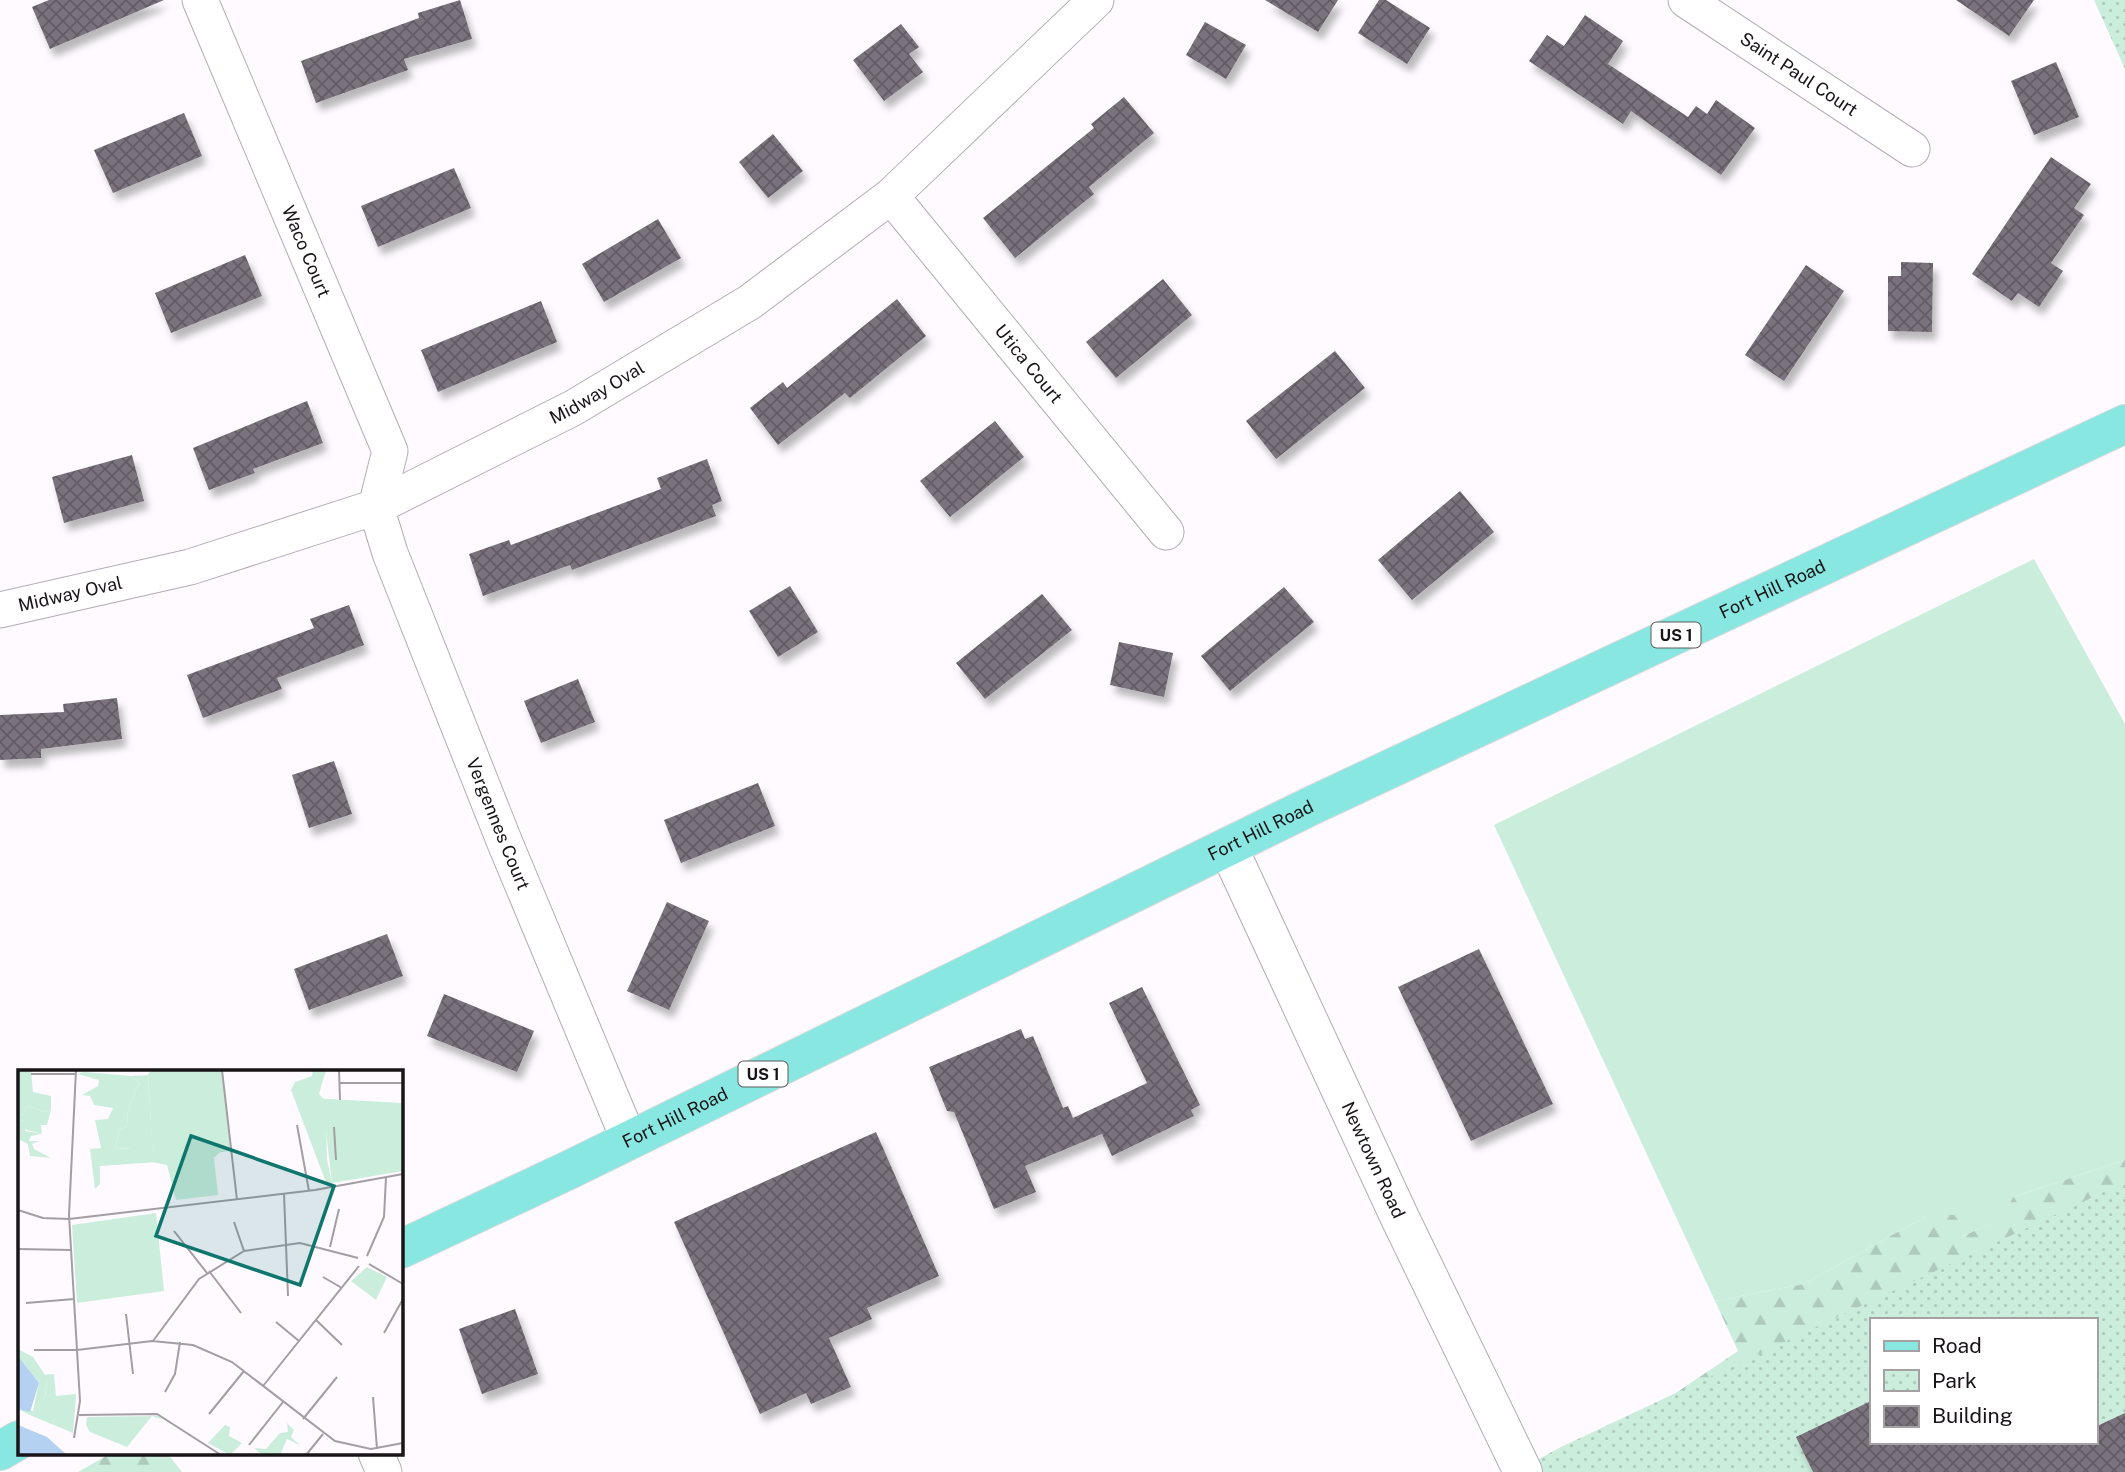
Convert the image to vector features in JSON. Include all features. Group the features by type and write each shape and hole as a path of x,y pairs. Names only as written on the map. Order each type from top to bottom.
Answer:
{"main road":[{"name":"Fort Hill Road","path":"402,1249 1338,793 2125,424"},
{"name":"Newtown Road","path":"1228,847 1400,1218 1523,1472"},
{"path":"0,1451 18,1441"}],"street":[{"name":"Waco Court","path":"200,0 390,451 376,507"},
{"name":"Midway Oval","path":"0,610 190,567 376,507 573,408 738,309 891,197 1096,0"},
{"name":"Saint Paul Court","path":"1686,0 1912,149"},
{"name":"Utica Court","path":"891,197 1166,532"},
{"name":"Vergennes Court","path":"376,507 390,553 495,818 629,1140"},
{"path":"376,1454 384,1472"}],"green space":[{"path":"2094,0 2125,0 2125,69"},
{"path":"2034,559 2125,724 2125,1160 2013,1197 2002,1219 1962,1236 1930,1214 1804,1284 1715,1301 1494,825"},
{"path":"2125,1160 2125,1229 1877,1318 1870,1318 1870,1320 1667,1399 1738,1351 1715,1301 1804,1284 1930,1214 1954,1215 1962,1224 1963,1236 2001,1219 2013,1197"},
{"path":"2125,1182 2125,1472 1523,1472 1521,1469 1561,1447"},
{"path":"168,1454 182,1472 78,1472 108,1455"}],"building":[{"path":"49,0 164,0 50,49 32,7"},
{"path":"460,0 472,39 404,59 408,70 316,103 301,61 419,18 418,13"},
{"path":"1265,0 1338,0 1318,32"},
{"path":"1379,0 1386,0 1430,28 1407,64 1358,33"},
{"path":"1956,0 2034,0 2009,36"},
{"path":"1585,15 1623,41 1608,64 1688,117 1696,106 1707,114 1716,100 1755,128 1721,175 1631,111 1623,124 1529,61 1547,35 1564,46"},
{"path":"1205,22 1246,45 1226,79 1186,55"},
{"path":"901,24 919,47 909,54 923,72 884,101 853,60"},
{"path":"2056,62 2079,117 2034,135 2011,81"},
{"path":"1124,97 1154,133 1089,187 1094,194 1015,258 983,218 1094,128 1091,124"},
{"path":"184,113 202,156 113,193 94,150"},
{"path":"773,134 803,171 768,198 739,162"},
{"path":"2051,157 2091,184 2074,208 2084,215 2051,263 2063,271 2039,307 2018,293 2012,301 1972,274"},
{"path":"454,168 471,208 378,247 361,206"},
{"path":"658,219 681,258 604,302 582,264"},
{"path":"245,255 262,296 171,333 155,293"},
{"path":"1901,262 1933,263 1932,332 1888,331 1888,276 1901,276"},
{"path":"1806,265 1844,291 1784,381 1745,355"},
{"path":"1163,279 1192,315 1116,378 1086,342"},
{"path":"897,299 926,336 850,398 845,393 778,445 750,408 783,382 787,388"},
{"path":"541,301 557,342 438,392 421,350"},
{"path":"1335,351 1365,388 1276,459 1246,421"},
{"path":"307,401 323,443 253,469 255,473 209,490 193,448"},
{"path":"995,421 1024,457 950,517 920,481"},
{"path":"132,455 144,501 64,523 52,477"},
{"path":"707,459 722,501 712,505 716,516 572,570 570,565 483,596 469,554 509,540 511,545 661,489 657,478"},
{"path":"1460,491 1494,532 1412,600 1378,560"},
{"path":"790,586 818,632 778,657 749,611"},
{"path":"1284,587 1314,622 1230,691 1201,656"},
{"path":"1042,594 1072,630 985,699 956,663"},
{"path":"349,605 364,645 277,678 282,689 203,718 187,675 314,628 310,619"},
{"path":"1119,642 1173,653 1164,697 1110,685"},
{"path":"578,679 595,722 541,743 524,701"},
{"path":"117,698 122,739 41,749 41,758 0,760 0,715 64,712 63,704"},
{"path":"334,761 352,814 309,828 292,775"},
{"path":"758,783 775,826 681,863 664,820"},
{"path":"667,902 709,921 669,1010 627,991"},
{"path":"387,934 403,976 309,1010 294,969"},
{"path":"1479,949 1553,1104 1471,1141 1398,987"},
{"path":"1142,987 1200,1105 1191,1110 1194,1116 1112,1156 1102,1134 1025,1166 1036,1192 994,1209 954,1112 947,1111 929,1067 1021,1029 1025,1039 1033,1036 1063,1108 1068,1106 1073,1118 1147,1083 1109,1003"},
{"path":"444,994 534,1031 517,1072 427,1036"},
{"path":"876,1132 939,1276 867,1308 872,1319 829,1338 851,1387 811,1404 806,1393 760,1414 674,1222"},
{"path":"515,1309 538,1374 482,1394 459,1329"},
{"path":"1870,1401 1870,1444 2097,1444 2097,1426 2125,1413 2125,1472 1813,1472 1796,1437"}]}
